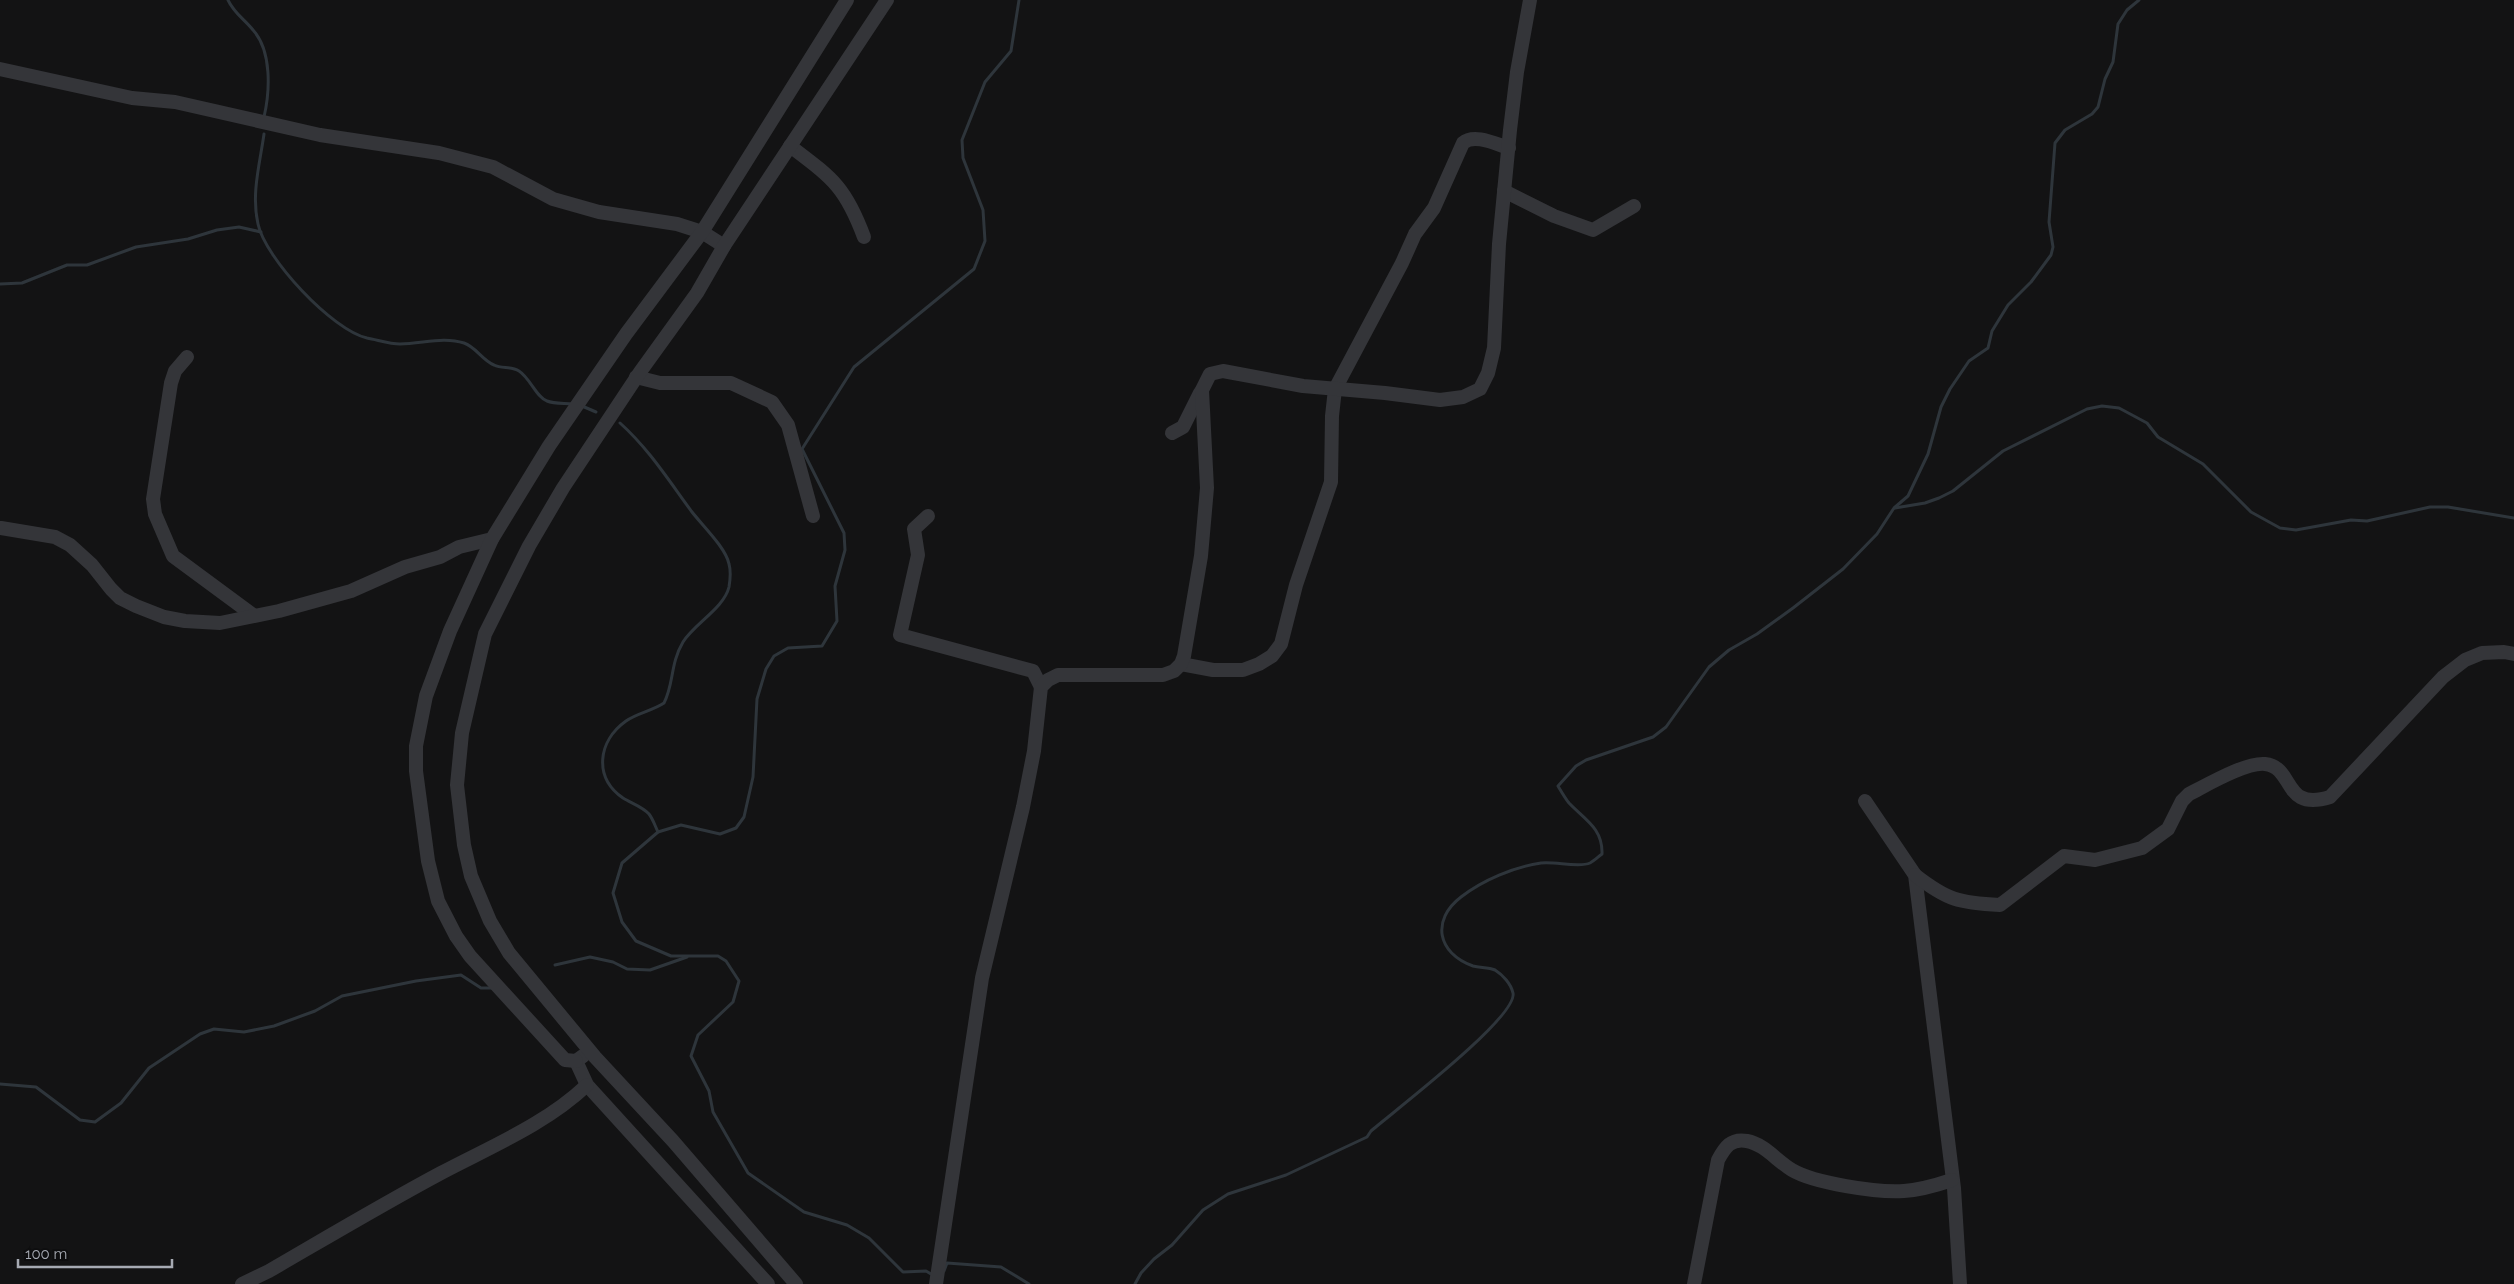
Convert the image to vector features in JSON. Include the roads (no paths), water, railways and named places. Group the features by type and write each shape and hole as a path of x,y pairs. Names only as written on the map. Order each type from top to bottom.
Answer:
{"street":[{"path":"590,1050 576,1061 565,1060 470,956 447,921 438,901 428,861 416,771 416,746 426,696 434,671 492,539 549,446 626,334 702,232 847,0"},
{"path":"796,1284 673,1141 590,1050 509,953 490,920 471,876 464,845 457,785 462,733 485,634 525,554 563,488 636,377 697,293 724,246 887,0"},
{"path":"1172,433 1183,428 1210,374 1222,371 1335,389 1440,400 1463,397 1480,389 1488,373 1494,348 1499,244 1504,191 1517,72 1530,0"},
{"path":"0,70 132,98 175,102 320,135 439,153 493,168 553,199 599,212 677,224 702,232 724,246"},
{"path":"1181,664 1213,670 1243,670 1260,664 1272,656 1281,644 1296,585 1331,482 1332,416 1335,389 1402,263 1415,234 1434,208 1463,143 1469,139 1477,139 1509,148"},
{"path":"790,146 830,176 845,194 864,236"},
{"path":"1504,191 1554,216 1593,230 1634,206"},
{"path":"187,357 175,371 171,383 153,498 155,514 173,556 253,615"},
{"path":"636,377 671,384 731,383 772,402 788,425 813,516"},
{"path":"1041,688 1048,680 1058,676 1163,675 1174,671 1181,664 1187,641 1191,606 1201,556 1207,488 1202,390"},
{"path":"928,516 914,529 918,555 900,635 1033,671 1041,688 1034,751 1023,807 982,978 936,1284"},
{"path":"1,528 55,537 70,544 92,564 120,598 164,617 185,621 220,623 279,611 350,591 405,566 440,558 459,547 492,539"},
{"path":"1865,801 1915,876 1939,894 1950,899 2000,905 2064,856 2095,860 2142,848 2168,829 2182,801 2189,794 2251,766 2264,764 2277,768 2300,797 2314,802 2330,797 2443,677 2465,660 2482,653 2504,652 2514,654"},
{"path":"1915,876 1952,1180 1960,1284"},
{"path":"576,1061 587,1085 768,1284"},
{"path":"242,1284 270,1271 442,1173 517,1134 568,1102 587,1085"},
{"path":"1694,1284 1718,1160 1726,1145 1734,1141 1746,1141 1757,1144 1792,1170 1807,1177 1839,1184 1904,1191 1952,1180"}],"waterway":[{"path":"228,0 230,5 253,30 264,49 268,72 264,117"},
{"path":"931,1274 926,1271 903,1272 869,1238 847,1225 804,1212 748,1173 713,1112 709,1091 691,1056 698,1035 733,1002 739,981 726,961 718,956 671,956 636,941 622,922 613,893 622,863 658,832 681,825 720,834 736,828 744,817 753,777 757,699 766,669 774,656 788,648 822,646 837,621 835,586 845,550 844,533 802,449 854,367 974,269 985,241 983,210 963,158 962,140 985,82 1011,51 1019,0"},
{"path":"1135,1284 1141,1273 1154,1259 1172,1245 1203,1210 1228,1194 1286,1175 1367,1137 1371,1131 1452,1064 1496,1022 1509,1005 1513,993 1512,990 1501,974 1490,968 1473,966 1461,960 1445,945 1442,926 1451,906 1479,885 1510,871 1541,863 1585,864 1592,862 1602,854 1596,831 1569,803 1558,786 1576,766 1586,760 1653,737 1666,727 1709,667 1729,650 1757,634 1793,608 1843,569 1877,534 1894,508 1908,496 1928,454 1941,407 1950,389 1969,361 1988,348 1992,331 2008,305 2031,282 2051,255 2053,247 2049,222 2055,143 2065,130 2092,114 2098,107 2105,79 2113,62 2118,24 2127,10 2139,0"},
{"path":"264,134 258,167 255,201 258,224 263,238 286,273 302,291 336,322 367,338 388,343 408,344 440,340 464,343 472,347 494,365 519,371 527,378 543,399 553,403 573,404"},
{"path":"0,284 22,283 67,265 87,265 136,247 188,239 217,230 239,227 261,232"},
{"path":"582,406 596,412"},
{"path":"1895,508 1925,503 1939,498 1953,491 2003,451 2087,409 2102,406 2119,408 2147,423 2158,437 2203,464 2251,512 2280,528 2296,530 2351,520 2367,521 2430,507 2448,507 2514,518"},
{"path":"620,423 649,454 692,512 719,544 727,558 730,570 729,587 726,595 715,609 688,635 679,650 664,703 626,721 617,729 605,749 603,770 607,780 623,798 649,814 658,832"},
{"path":"555,965 590,957 613,962 627,969 650,970 687,957"},
{"path":"0,1084 36,1087 80,1120 95,1122 121,1103 149,1068 200,1034 214,1029 244,1032 274,1026 315,1011 342,996 416,981 461,975 481,988 492,988"},
{"path":"944,1271 947,1263 1001,1267 1029,1284"}]}
